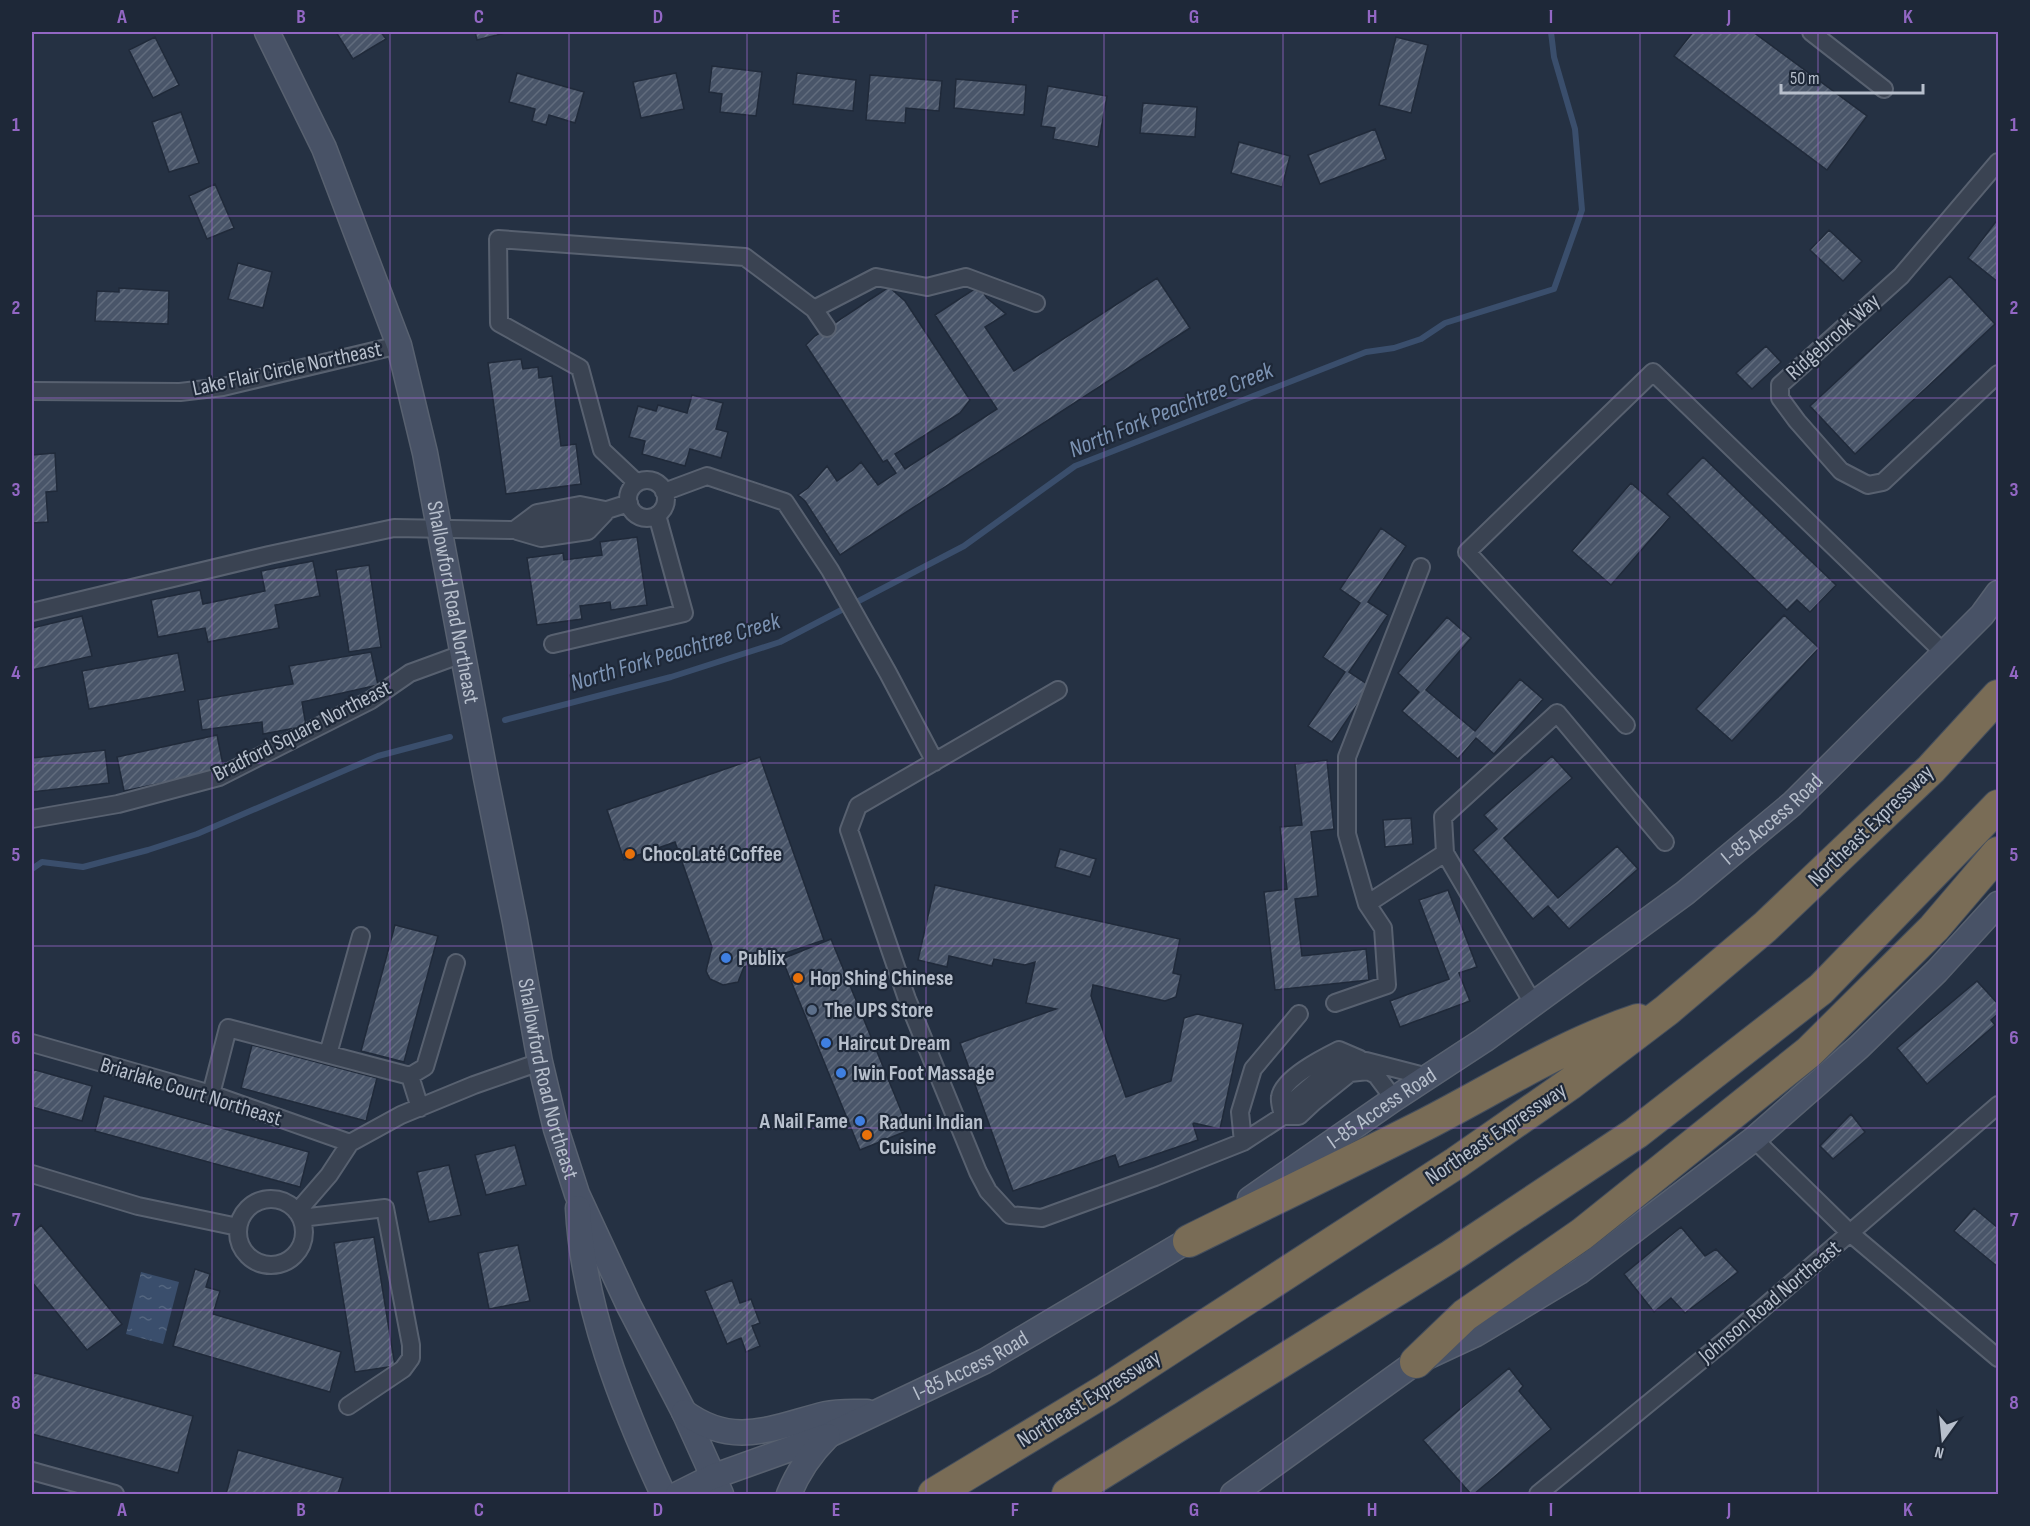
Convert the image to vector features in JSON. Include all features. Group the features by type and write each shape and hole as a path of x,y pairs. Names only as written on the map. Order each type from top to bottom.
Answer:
{"highway":[{"name":"Northeast Expressway","path":"934,1494 1106,1389 1456,1163 1571,1083 1667,1010 1765,927 1931,768 1998,696"},
{"path":"1068,1494 1451,1256 1636,1133 1821,989 1998,806"},
{"path":"1416,1362 1465,1315 1582,1234 1809,1052 1935,928 1998,853"},
{"path":"1189,1242 1426,1124 1539,1061 1614,1028 1667,1010"}],"main road":[{"name":"Shallowford Road Northeast","path":"267,32 324,148 399,345 425,453 540,1062 556,1129 577,1194 629,1306 684,1412 716,1486"},
{"name":"I-85 Access Road","path":"678,1494 716,1486 985,1361 1189,1242 1394,1099 1484,1040 1685,893 1792,804 1982,615 1998,593"},
{"path":"1233,1494 1416,1362 1476,1334 1579,1272 1754,1139 1875,1032 1937,971 1998,904"},
{"name":"Shallowford Road Northeast","path":"577,1194 580,1244 595,1312 624,1402 663,1494"},
{"path":"684,1412 716,1430 746,1433 794,1424 828,1414 876,1411"},
{"path":"789,1494 813,1451 829,1435"}],"street":[{"path":"1811,32 1884,89"},
{"name":"Ridgebrook Way","path":"1998,162 1901,276 1780,385 1780,398 1797,422 1841,471 1868,485 1883,482 1998,374"},
{"path":"636,482 602,450 580,368 499,323 498,239 745,257 814,309 827,328"},
{"path":"814,309 876,277 927,287 966,277 1036,303"},
{"name":"Lake Flair Circle Northeast","path":"32,391 180,392 223,387 399,345"},
{"path":"1626,725 1467,552 1653,372 1944,653"},
{"path":"664,492 707,476 785,502 830,570 935,762"},
{"path":"650,480 661,487 664,492 664,505 657,515 639,516 634,513 629,503 630,491 636,482 650,480"},
{"path":"32,612 269,555 394,528 513,530 582,518 629,503"},
{"path":"553,644 684,613 657,515"},
{"path":"1335,1003 1387,985 1383,928 1367,904 1347,834 1347,757 1421,567"},
{"name":"Bradford Square Northeast","path":"32,819 118,804 219,777 371,699 410,673 462,654"},
{"path":"1058,690 858,806 849,831 907,999 978,1172 988,1191 1010,1215 1042,1218 1243,1142 1283,1116 1295,1099 1336,1064 1366,1061 1428,1077"},
{"path":"1533,1003 1445,853 1443,817 1557,713 1665,842"},
{"path":"1367,904 1445,853"},
{"path":"328,1054 361,936"},
{"path":"211,1095 228,1028 410,1076 425,1067 456,963"},
{"path":"1243,1142 1240,1112 1253,1069 1299,1014"},
{"name":"Briarlake Court Northeast","path":"32,1043 211,1095 350,1143"},
{"path":"299,1215 350,1143 401,1115 474,1085 540,1062"},
{"path":"1310,1085 1350,1073 1368,1071 1376,1075 1394,1099"},
{"path":"410,1076 420,1108"},
{"name":"Johnson Road Northeast","path":"1538,1494 1998,1106"},
{"path":"1754,1139 1850,1233 1998,1358"},
{"path":"32,1174 138,1206 238,1227"},
{"path":"279,1200 289,1204 299,1215 304,1231 303,1242 290,1259 281,1264 259,1263 242,1249 238,1238 238,1227 248,1208 258,1201 279,1200"},
{"path":"299,1215 385,1208 411,1345 411,1358 403,1369 348,1406"},
{"path":"32,1472 115,1494"}],"water":[{"path":"141,1272 179,1282 163,1344 126,1334"}],"building":[{"path":"336,32 381,32 386,39 353,59"},
{"path":"475,32 505,32 505,33 477,40"},
{"path":"1693,32 1753,32 1867,116 1827,170 1674,56"},
{"path":"155,37 179,85 153,98 129,50"},
{"path":"1396,37 1428,45 1411,113 1379,105"},
{"path":"712,66 762,72 756,116 720,112 722,94 709,92"},
{"path":"517,73 584,92 575,123 549,115 546,125 532,121 535,109 509,102"},
{"path":"676,73 684,109 641,118 633,82"},
{"path":"797,73 856,80 853,111 793,104"},
{"path":"870,75 942,81 939,111 906,108 905,123 866,120"},
{"path":"956,79 1026,85 1024,115 954,108"},
{"path":"1048,86 1107,96 1098,147 1053,139 1055,128 1041,126"},
{"path":"1143,103 1197,107 1195,137 1140,133"},
{"path":"181,112 199,163 169,172 152,122"},
{"path":"1375,129 1386,159 1320,184 1308,155"},
{"path":"1239,142 1290,156 1282,187 1231,173"},
{"path":"215,184 234,228 207,239 189,196"},
{"path":"1998,219 1998,282 1968,258"},
{"path":"1829,230 1862,261 1843,281 1810,250"},
{"path":"238,263 272,272 263,308 228,299"},
{"path":"1950,276 1995,324 1855,454 1810,406"},
{"path":"1157,278 1190,328 840,555 805,501 798,495 808,488 827,466 837,481 861,462 878,485 896,473 887,460 883,462 806,345 815,336 889,287 905,301 970,400 960,413 895,454 905,469 997,409 935,315 979,286 987,298 1006,314 985,327 1014,371"},
{"path":"119,288 169,291 168,324 95,321 97,291 119,292"},
{"path":"1766,346 1781,362 1752,389 1736,373"},
{"path":"521,359 523,369 538,367 539,378 552,376 561,446 576,444 581,484 506,494 488,363"},
{"path":"692,395 723,403 716,429 728,432 721,458 690,449 685,466 642,454 645,441 629,437 638,406 656,411 658,405 687,413"},
{"path":"55,453 57,491 46,492 48,522 32,523 32,455"},
{"path":"1703,457 1836,585 1810,612 1797,600 1787,610 1667,494"},
{"path":"1631,483 1670,517 1611,585 1572,551"},
{"path":"1381,528 1406,546 1368,602 1388,615 1349,672 1370,686 1332,742 1308,726 1345,672 1323,657 1360,603 1340,589"},
{"path":"637,537 647,605 611,610 610,602 580,606 582,619 537,625 527,558 563,553 564,560 602,555 600,542"},
{"path":"313,561 320,596 275,605 279,628 208,642 205,628 158,637 151,600 200,590 203,604 265,591 261,571"},
{"path":"369,565 381,647 349,652 336,570"},
{"path":"1784,615 1819,648 1732,741 1696,709"},
{"path":"82,616 92,656 32,670 32,628"},
{"path":"1447,617 1471,638 1426,690 1475,731 1520,679 1543,699 1494,754 1476,738 1458,759 1402,711 1419,692 1398,673"},
{"path":"371,652 378,685 302,702 306,726 263,734 262,722 202,730 198,700 293,684 289,666"},
{"path":"178,653 185,691 89,709 82,671"},
{"path":"217,735 224,770 124,791 117,757"},
{"path":"105,750 109,783 32,792 32,758"},
{"path":"1552,756 1572,778 1504,838 1558,898 1617,846 1638,869 1569,929 1548,906 1533,919 1473,850 1497,829 1484,815"},
{"path":"760,757 824,940 744,967 738,982 723,985 710,979 706,971 712,947 675,842 624,860 607,810"},
{"path":"1327,760 1334,829 1311,832 1318,896 1295,899 1302,956 1366,949 1369,980 1275,990 1264,892 1287,889 1280,827 1302,825 1295,764"},
{"path":"1411,818 1413,844 1385,847 1383,820"},
{"path":"1060,849 1096,859 1090,877 1055,867"},
{"path":"935,885 1180,939 1173,973 1181,975 1176,997 1165,1001 1093,985 1091,996 1126,1097 1171,1081 1184,1018 1197,1014 1243,1024 1220,1129 1194,1123 1198,1140 1119,1167 1115,1155 1013,1191 960,1043 1056,1009 1026,1003 1035,962 1025,965 994,959 992,966 949,956 947,967 918,960"},
{"path":"1448,890 1477,967 1459,973 1470,1001 1400,1027 1390,1001 1449,979 1419,900"},
{"path":"395,925 438,936 404,1062 361,1051"},
{"path":"831,939 909,1130 860,1150 782,959"},
{"path":"1977,981 1998,1004 1998,1014 1991,1020 1995,1025 1927,1084 1897,1048"},
{"path":"252,1045 377,1078 366,1121 241,1088"},
{"path":"32,1069 92,1086 82,1121 32,1107"},
{"path":"104,1096 309,1152 300,1187 95,1131"},
{"path":"1851,1114 1865,1132 1833,1159 1820,1146"},
{"path":"515,1145 526,1185 486,1195 475,1155"},
{"path":"449,1165 461,1215 429,1222 417,1172"},
{"path":"1974,1208 1998,1228 1998,1267 1954,1231"},
{"path":"41,1225 122,1324 87,1350 32,1282 32,1233"},
{"path":"1681,1227 1705,1256 1716,1249 1738,1272 1685,1313 1671,1298 1654,1312 1624,1274"},
{"path":"374,1237 395,1366 355,1372 334,1243"},
{"path":"518,1245 530,1301 489,1309 478,1253"},
{"path":"195,1269 210,1274 206,1287 220,1291 213,1314 341,1352 330,1392 173,1346"},
{"path":"732,1280 740,1303 751,1299 760,1323 752,1326 760,1346 746,1352 741,1338 727,1344 705,1291"},
{"path":"1509,1368 1523,1386 1519,1391 1551,1429 1474,1494 1471,1494 1423,1440"},
{"path":"32,1372 193,1416 178,1473 32,1434"},
{"path":"238,1450 343,1478 338,1494 226,1494"}],"waterway":[{"name":"North Fork Peachtree Creek","path":"505,720 671,677 780,642 964,546 1075,466 1366,352 1394,348 1421,339 1445,323 1554,289 1582,210 1575,129 1554,57 1551,32"},
{"name":"North Fork Peachtree Creek","path":"32,869 42,862 83,867 148,850 197,834 378,756 450,737"}],"place":[{"name":"ChocoLaté Coffee","path":"630,854"},
{"name":"Publix","path":"726,958"},
{"name":"Hop Shing Chinese","path":"798,978"},
{"name":"The UPS Store","path":"812,1010"},
{"name":"Haircut Dream","path":"826,1043"},
{"name":"Iwin Foot Massage","path":"841,1073"},
{"name":"A Nail Fame","path":"860,1121"},
{"name":"Raduni Indian Cuisine","path":"867,1135"}]}
